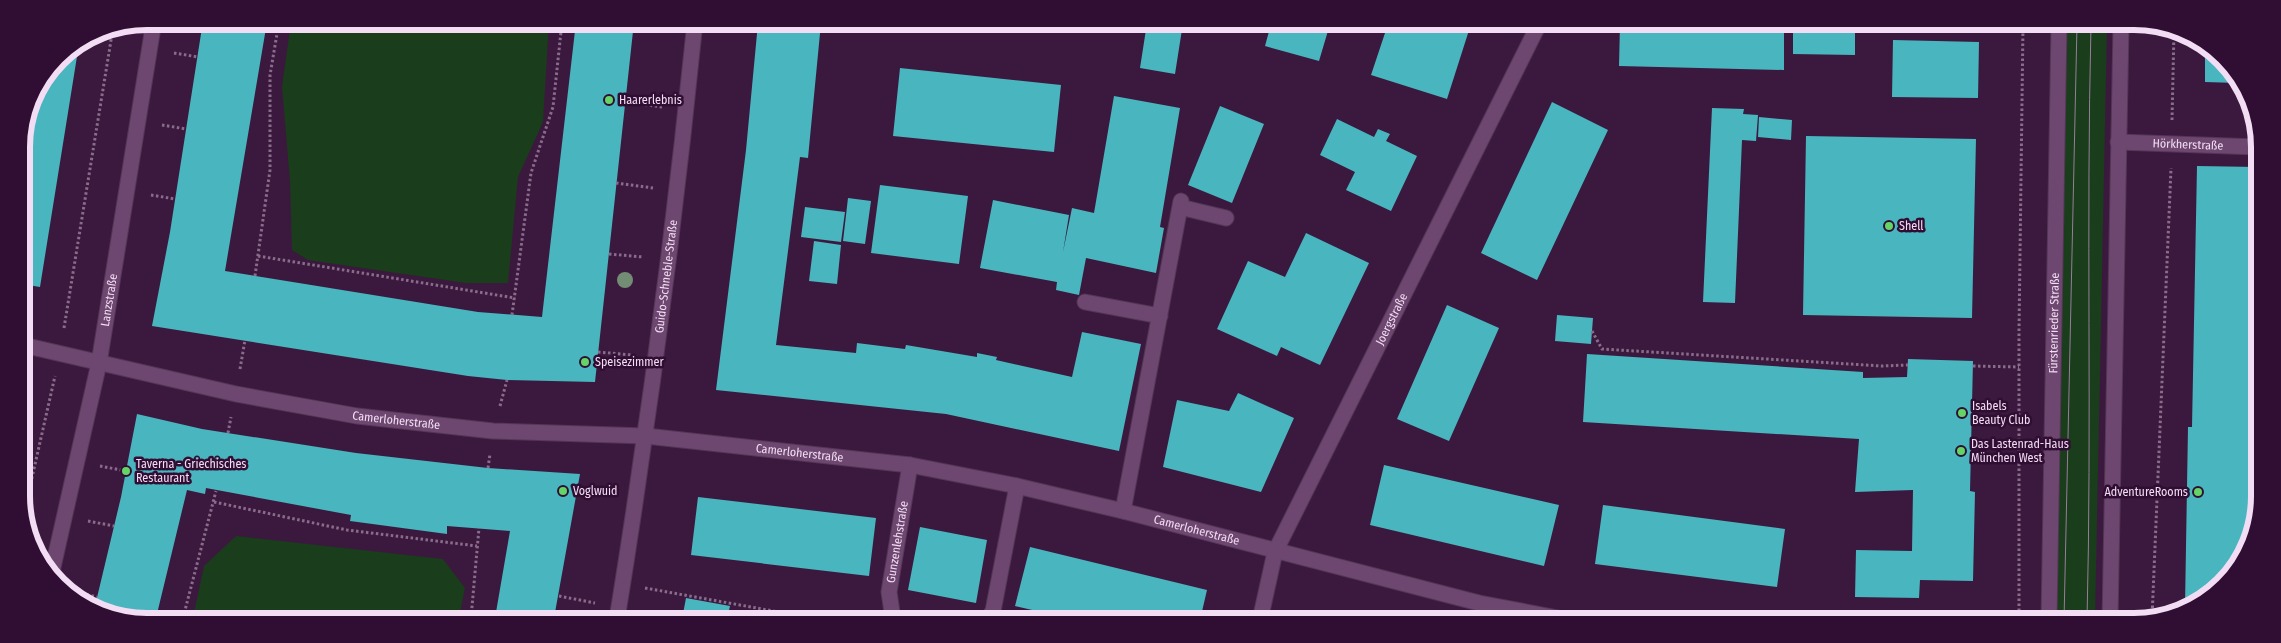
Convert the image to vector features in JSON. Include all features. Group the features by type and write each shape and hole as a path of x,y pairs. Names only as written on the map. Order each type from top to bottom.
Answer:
{"street":[{"name":"Lanzstraße","path":"53,565 99,363 153,30"},
{"name":"Guido-Schneble-Straße","path":"618,613 646,436 669,260 694,30"},
{"name":"Joergstraße","path":"1262,613 1275,552 1536,30"},
{"name":"Fürstenrieder Straße","path":"2049,613 2059,30"},
{"path":"2110,613 2121,30"},
{"name":"Hörkherstraße","path":"2118,142 2251,148"},
{"path":"1122,511 1181,204 1226,218"},
{"path":"1085,302 1160,316"},
{"name":"Camerloherstraße","path":"30,347 236,394 358,416 493,431 646,436 910,465 1017,486 1122,511 1275,552 1479,603 1531,613"},
{"name":"Gunzenlehstraße","path":"892,613 889,592 910,465"},
{"path":"992,613 1017,486"}],"path":[{"path":"255,276 270,170 270,75 278,30"},
{"path":"512,315 531,174 553,107 561,30"},
{"path":"2019,613 2019,366 2023,30"},
{"path":"30,486 60,354 112,36"},
{"path":"2152,612 2172,145 2174,37"},
{"path":"625,102 686,110"},
{"path":"616,183 677,191"},
{"path":"609,254 669,260"},
{"path":"258,256 515,298"},
{"path":"1592,330 1602,349 1882,366 1908,365"},
{"path":"598,352 656,357"},
{"path":"1973,366 2019,366"},
{"path":"184,613 216,491"},
{"path":"214,502 347,530 478,546"},
{"path":"471,613 479,528"},
{"path":"623,584 773,613"},
{"path":"83,594 97,597"},
{"path":"559,596 618,613"}],"green space":[{"path":"290,30 549,30 543,122 518,177 508,283 466,283 308,260 292,250 290,181 282,87"},
{"path":"1886,30 1991,30 1991,31"},
{"path":"2067,30 2107,30 2095,613 2057,613"},
{"path":"236,536 443,559 465,588 460,613 194,613 204,566"}],"building":[{"path":"202,30 266,30 225,271 478,312 542,317 575,30 633,30 595,382 507,380 468,376 152,326 170,232"},
{"path":"757,30 820,30 808,158 800,157 776,345 856,353 857,343 905,349 906,345 977,357 977,353 997,357 996,360 1072,377 1082,332 1141,344 1119,451 946,414 716,390 746,150"},
{"path":"1146,30 1182,30 1175,74 1140,68"},
{"path":"1269,30 1328,30 1319,61 1265,46"},
{"path":"1386,30 1469,30 1447,99 1371,75"},
{"path":"1620,30 1784,30 1784,70 1619,66"},
{"path":"1793,30 1855,30 1855,55 1793,54"},
{"path":"1893,40 1979,42 1978,98 1892,97"},
{"path":"77,53 40,287 30,285 31,131 34,116 46,88 59,70"},
{"path":"2205,54 2222,70 2231,83 2205,82"},
{"path":"900,68 1061,85 1054,152 893,136"},
{"path":"1114,96 1180,108 1160,227 1164,228 1156,273 1086,258 1079,295 1056,290 1057,282 980,268 993,200 1069,215 1063,252 1072,208 1094,213"},
{"path":"1552,102 1608,130 1537,280 1481,253"},
{"path":"1220,106 1264,124 1232,203 1188,185"},
{"path":"1712,108 1744,109 1743,114 1758,115 1756,141 1742,140 1735,303 1703,302"},
{"path":"1759,117 1792,120 1791,140 1758,137"},
{"path":"1337,119 1374,137 1378,129 1390,134 1386,141 1417,156 1391,211 1346,190 1355,172 1320,155"},
{"name":"Shell","path":"1806,136 1976,139 1972,318 1803,315"},
{"path":"2197,166 2251,167 2250,512 2242,541 2231,561 2217,579 2185,601 2188,427 2192,427"},
{"path":"880,185 968,196 959,264 871,253"},
{"path":"848,198 871,201 865,244 843,241"},
{"path":"805,207 845,212 841,242 801,237"},
{"path":"1306,233 1369,263 1320,365 1281,347 1277,356 1217,329 1248,261 1285,277"},
{"path":"814,241 841,245 837,284 809,281"},
{"path":"1447,305 1499,328 1449,441 1397,419"},
{"path":"1557,315 1593,318 1591,344 1555,341"},
{"path":"1587,354 1863,372 1863,378 1907,377 1908,359 1973,361 1970,491 1975,492 1973,581 1920,580 1919,598 1855,597 1856,550 1912,551 1913,490 1855,492 1859,439 1583,422"},
{"path":"1238,393 1294,418 1261,492 1163,467 1177,400 1229,411"},
{"path":"137,414 202,429 356,453 488,468 580,474 555,613 496,613 510,531 447,526 447,534 350,521 351,515 206,488 205,494 187,490 157,613 131,612 116,609 96,601 121,497"},
{"path":"1384,465 1559,505 1544,566 1370,525"},
{"path":"698,497 876,518 869,576 691,555"},
{"path":"1603,505 1785,529 1777,587 1595,564"},
{"path":"920,527 987,540 976,603 908,590"},
{"path":"1030,547 1207,590 1202,613 1045,613 1015,606"},
{"path":"686,598 730,606 728,613 683,613"}],"tram line":[{"path":"2064,613 2077,30"},
{"path":"2087,613 2091,30"}],"place":[{"name":"Haarerlebnis","path":"609,100"},
{"name":"Shell","path":"1889,226"},
{"name":"Speisezimmer","path":"585,362"},
{"name":"Isabels Beauty Club","path":"1962,413"},
{"name":"Das Lastenrad-Haus München West","path":"1961,451"},
{"name":"Taverna - Griechisches Restaurant","path":"126,471"},
{"name":"Voglwuid","path":"563,491"},
{"name":"AdventureRooms","path":"2198,492"}]}
